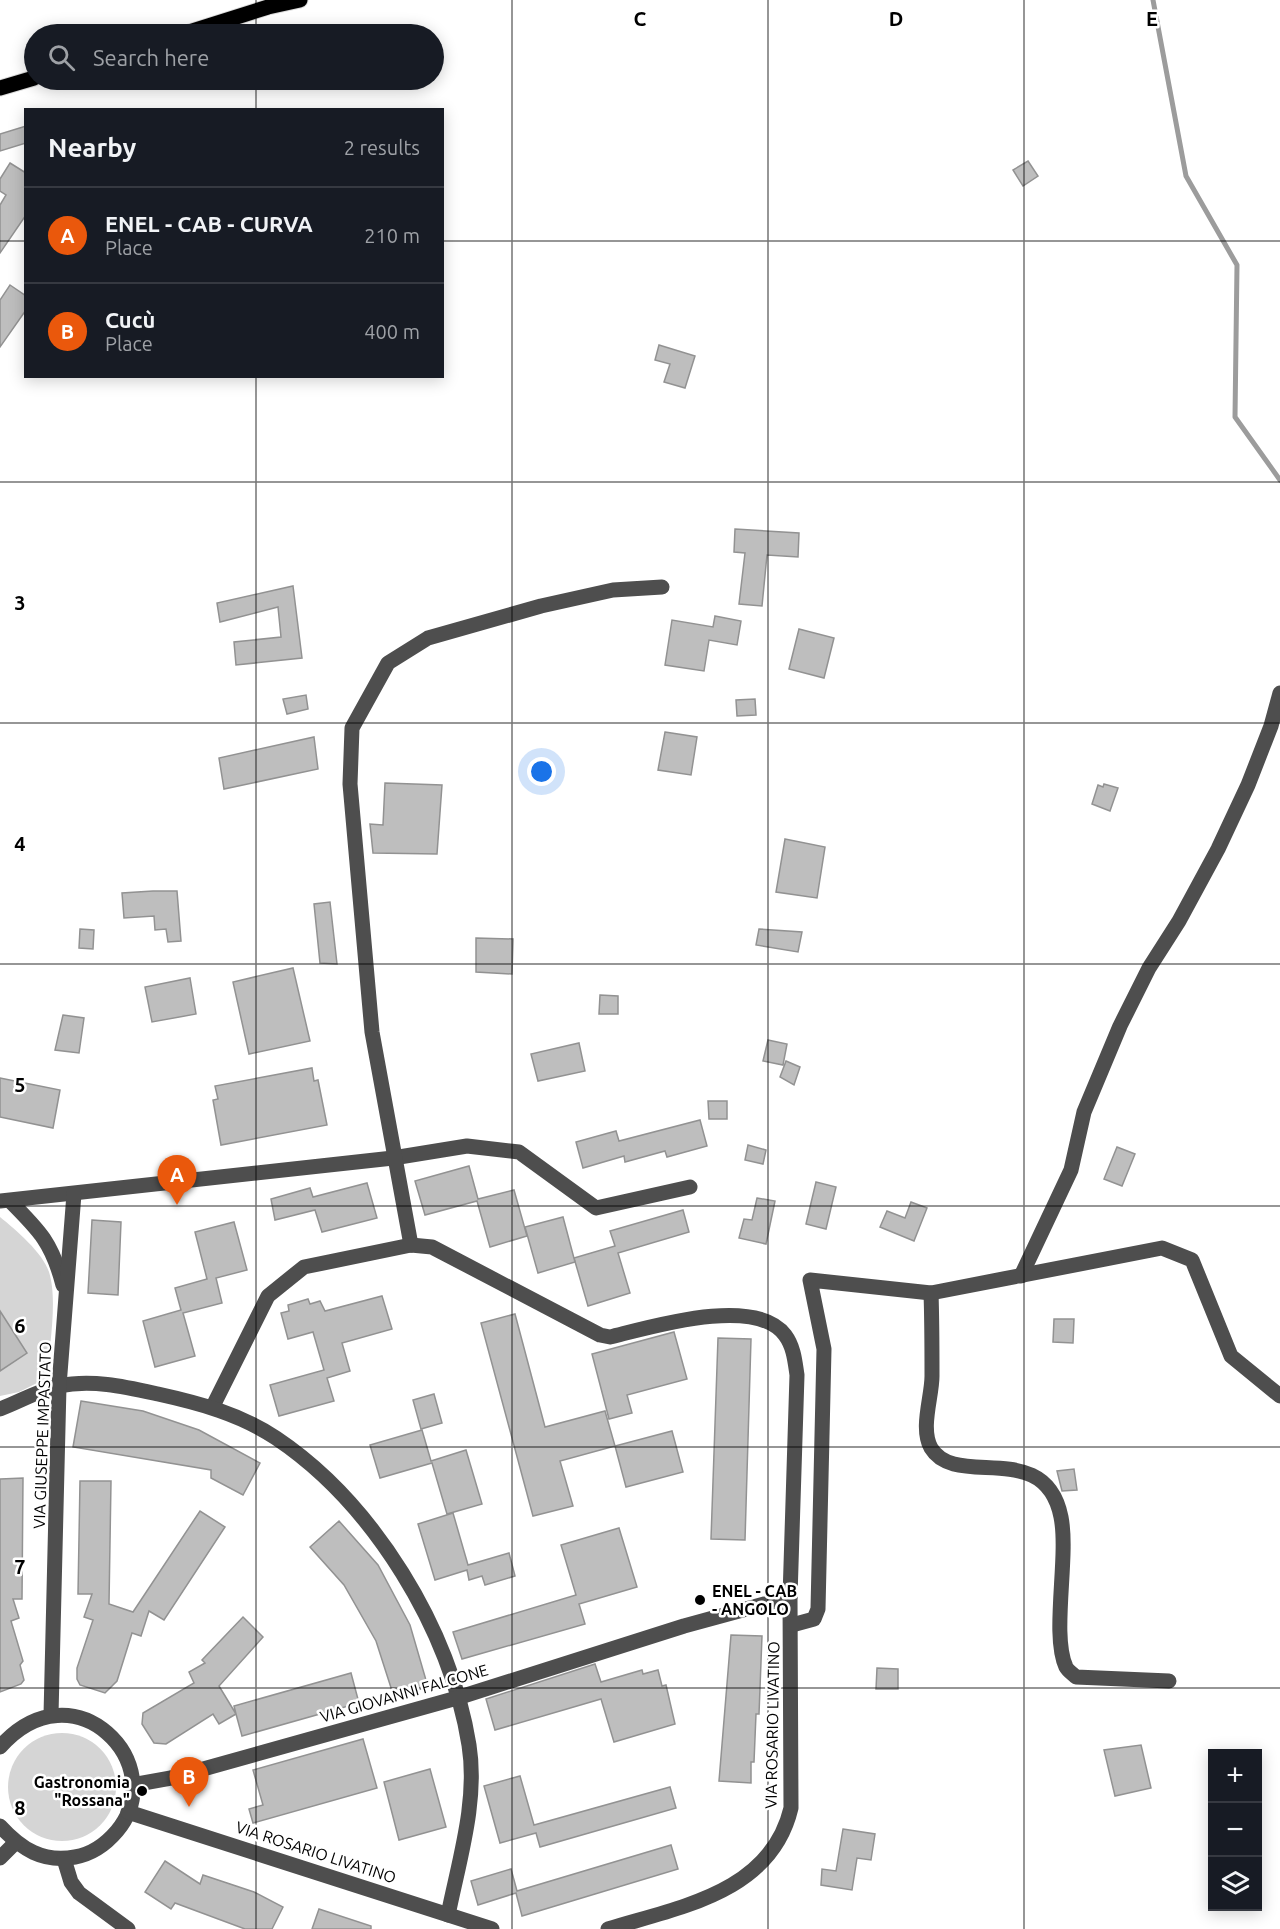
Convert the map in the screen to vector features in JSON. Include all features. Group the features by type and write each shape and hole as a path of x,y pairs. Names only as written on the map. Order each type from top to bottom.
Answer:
{"main road":[{"path":"217,24 300,0"},
{"path":"0,87 24,81"}],"street":[{"path":"213,1406 268,1296 304,1267 411,1245 393,1158 372,1032 350,784 352,728 388,663 428,638 542,606 603,592 662,587"},
{"path":"1021,1276 1071,1170 1087,1104 1120,1026 1149,968 1179,921 1218,849 1248,785 1271,726 1280,693"},
{"path":"5,1201 393,1158 467,1146 519,1152 597,1208 690,1187"},
{"name":"VIA GIUSEPPE IMPASTATO","path":"51,1715 59,1386 74,1194"},
{"name":"VIA GIUSEPPE IMPASTATO","path":"5,1201 37,1228 55,1255 66,1300"},
{"name":"VIA ROSARIO LIVATINO","path":"411,1245 432,1246 600,1335 610,1337 716,1315 768,1322 785,1335 794,1354 797,1375 790,1597 792,1625 791,1808 786,1829 761,1864 747,1876 711,1897 608,1929"},
{"path":"792,1625 814,1619 818,1609 824,1349 810,1281 931,1293 1162,1248 1192,1260 1232,1356 1280,1396"},
{"path":"931,1293 932,1379 927,1436 932,1449 943,1460 1035,1475 1050,1492 1060,1515 1063,1540 1062,1651 1067,1668 1076,1677 1169,1681"},
{"path":"0,1409 59,1386 117,1384 213,1406 276,1437 331,1483 371,1528 426,1612 457,1698 469,1744 472,1774 468,1814 448,1915"},
{"name":"VIA GIOVANNI FALCONE","path":"132,1785 171,1778 457,1698 684,1626 790,1597"},
{"path":"0,1747 13,1732 31,1721 51,1715 81,1718 107,1732 121,1747 129,1765 132,1785 128,1812 121,1827 103,1845 81,1856 64,1859 30,1853 15,1843 0,1826"},
{"name":"VIA ROSARIO LIVATINO","path":"128,1812 492,1929"},
{"path":"0,1858 15,1843"},
{"path":"64,1859 71,1882 79,1893 128,1929"}],"shaded area":[{"path":"0,1217 28,1242 46,1265 52,1283 53,1310 47,1378 19,1392 0,1396"},
{"path":"62,1733 83,1737 100,1749 112,1766 116,1787 112,1808 100,1825 83,1837 62,1841 41,1837 24,1825 12,1808 8,1787 12,1766 24,1749 41,1737"}],"building":[{"path":"24,127 24,144 0,151 0,134"},
{"path":"1028,161 1038,176 1023,186 1013,170"},
{"path":"10,163 24,172 24,218 0,253 0,205 6,195 0,191 0,179"},
{"path":"10,285 24,295 24,313 0,347 0,300"},
{"path":"659,345 695,356 685,388 664,382 670,364 655,360"},
{"path":"735,529 799,533 798,557 767,555 762,606 739,604 745,553 734,552"},
{"path":"293,586 302,658 236,665 234,642 281,637 278,607 220,622 217,603"},
{"path":"715,616 741,621 737,645 709,640 704,671 665,665 672,620 713,627"},
{"path":"799,629 834,638 824,678 789,669"},
{"path":"306,695 308,709 287,714 283,699"},
{"path":"755,699 756,715 737,716 736,700"},
{"path":"665,732 697,737 691,775 658,770"},
{"path":"314,737 318,769 224,789 219,758"},
{"path":"385,783 442,785 437,854 373,853 370,824 383,825"},
{"path":"1104,784 1118,788 1110,811 1092,804 1098,785 1103,787"},
{"path":"785,839 825,847 817,898 776,892"},
{"path":"177,891 181,941 168,942 166,929 155,930 154,916 124,918 122,893"},
{"path":"330,902 337,964 320,963 314,904"},
{"path":"80,929 94,930 93,949 79,948"},
{"path":"759,929 802,932 798,952 756,945"},
{"path":"476,938 513,939 512,974 476,972"},
{"path":"293,968 310,1041 249,1054 233,982"},
{"path":"190,978 196,1014 152,1022 145,987"},
{"path":"600,995 618,996 618,1014 599,1014"},
{"path":"63,1015 84,1018 79,1053 55,1050"},
{"path":"768,1040 787,1044 783,1065 763,1061"},
{"path":"579,1043 585,1071 538,1081 531,1054"},
{"path":"786,1061 800,1067 794,1085 780,1077"},
{"path":"312,1068 314,1081 318,1080 327,1125 221,1145 213,1100 218,1099 215,1086"},
{"path":"0,1078 60,1090 53,1128 0,1117"},
{"path":"708,1101 727,1101 727,1119 709,1119"},
{"path":"700,1120 707,1146 667,1157 665,1151 625,1162 624,1156 583,1168 576,1142 616,1131 619,1141"},
{"path":"748,1145 766,1150 763,1164 745,1160"},
{"path":"1117,1147 1135,1154 1122,1186 1104,1179"},
{"path":"469,1166 478,1199 514,1190 527,1236 490,1247 477,1201 425,1215 415,1181"},
{"path":"816,1182 836,1187 826,1229 806,1224"},
{"path":"367,1183 377,1218 322,1232 315,1210 275,1220 271,1199 310,1188 313,1197"},
{"path":"757,1198 775,1201 766,1244 739,1238 744,1219 752,1220"},
{"path":"911,1202 927,1208 914,1241 880,1227 887,1211 905,1218"},
{"path":"683,1210 689,1232 618,1253 630,1293 588,1306 574,1258 615,1246 610,1231"},
{"path":"563,1217 575,1262 538,1273 525,1227"},
{"path":"92,1220 121,1222 118,1295 88,1293"},
{"path":"234,1222 247,1270 216,1278 222,1303 183,1313 195,1356 155,1367 143,1321 181,1310 175,1288 207,1279 195,1232"},
{"path":"382,1296 392,1329 342,1343 350,1371 327,1378 334,1401 279,1416 270,1385 324,1370 313,1332 288,1339 281,1313 289,1311 288,1305 308,1299 310,1304 320,1301 325,1311"},
{"path":"0,1311 27,1353 0,1371"},
{"path":"515,1314 545,1427 605,1411 615,1446 560,1461 573,1506 533,1516 481,1323"},
{"path":"1054,1319 1074,1319 1073,1343 1053,1342"},
{"path":"674,1332 687,1379 627,1395 632,1413 609,1419 592,1354"},
{"path":"718,1338 751,1339 745,1540 711,1539"},
{"path":"434,1394 442,1423 421,1429 413,1400"},
{"path":"81,1401 143,1411 199,1430 260,1463 243,1495 211,1478 211,1470 73,1447"},
{"path":"422,1430 431,1461 466,1450 482,1504 447,1514 432,1463 380,1478 370,1445"},
{"path":"672,1431 683,1472 626,1487 615,1446"},
{"path":"1074,1469 1077,1490 1062,1491 1057,1471"},
{"path":"23,1478 22,1599 13,1599 19,1618 11,1621 23,1661 20,1665 24,1680 21,1684 0,1692 0,1479"},
{"path":"80,1481 111,1481 109,1604 133,1612 200,1511 225,1527 164,1620 149,1611 141,1636 132,1633 117,1681 105,1693 80,1685 77,1679 77,1668 93,1620 84,1617 92,1594 78,1594"},
{"path":"453,1513 468,1565 509,1553 515,1576 485,1585 482,1576 469,1580 467,1570 435,1580 418,1524"},
{"path":"339,1521 378,1565 410,1625 428,1687 394,1697 376,1641 344,1585 310,1547"},
{"path":"619,1528 637,1587 579,1604 585,1624 462,1659 453,1632 576,1595 561,1545"},
{"path":"243,1617 263,1637 219,1686 236,1714 219,1724 213,1714 166,1744 154,1743 142,1724 143,1713 194,1683 189,1672 205,1663 202,1660"},
{"path":"731,1635 762,1636 759,1714 756,1714 751,1783 719,1781"},
{"path":"595,1664 601,1682 642,1670 643,1674 658,1670 662,1686 666,1685 675,1724 614,1742 601,1699 495,1730 486,1699"},
{"path":"877,1668 898,1669 898,1689 876,1689"},
{"path":"351,1673 359,1703 242,1736 234,1706"},
{"path":"363,1739 377,1788 253,1823 249,1809 263,1805 253,1770"},
{"path":"1141,1745 1151,1788 1115,1796 1104,1750"},
{"path":"430,1769 446,1827 399,1840 384,1782"},
{"path":"520,1776 534,1825 670,1787 676,1808 540,1847 536,1833 500,1843 484,1786"},
{"path":"843,1829 875,1834 871,1860 857,1858 852,1890 821,1885 822,1869 836,1871"},
{"path":"671,1845 678,1869 522,1916 516,1893 478,1905 471,1881 511,1869 517,1891"},
{"path":"165,1861 200,1884 203,1875 254,1892 283,1907 272,1929 245,1929 175,1903 171,1909 145,1892"},
{"path":"319,1909 371,1926 371,1929 312,1929"}],"waterway":[{"path":"1153,0 1186,176 1237,265 1235,417 1280,480"}],"place":[{"name":"ENEL - CAB - CURVA","path":"177,1205"},
{"name":"ENEL - CAB - ANGOLO","path":"700,1600"},
{"name":"Gastronomia \"Rossana\"","path":"142,1791"},
{"name":"Cucù","path":"189,1807"}]}
